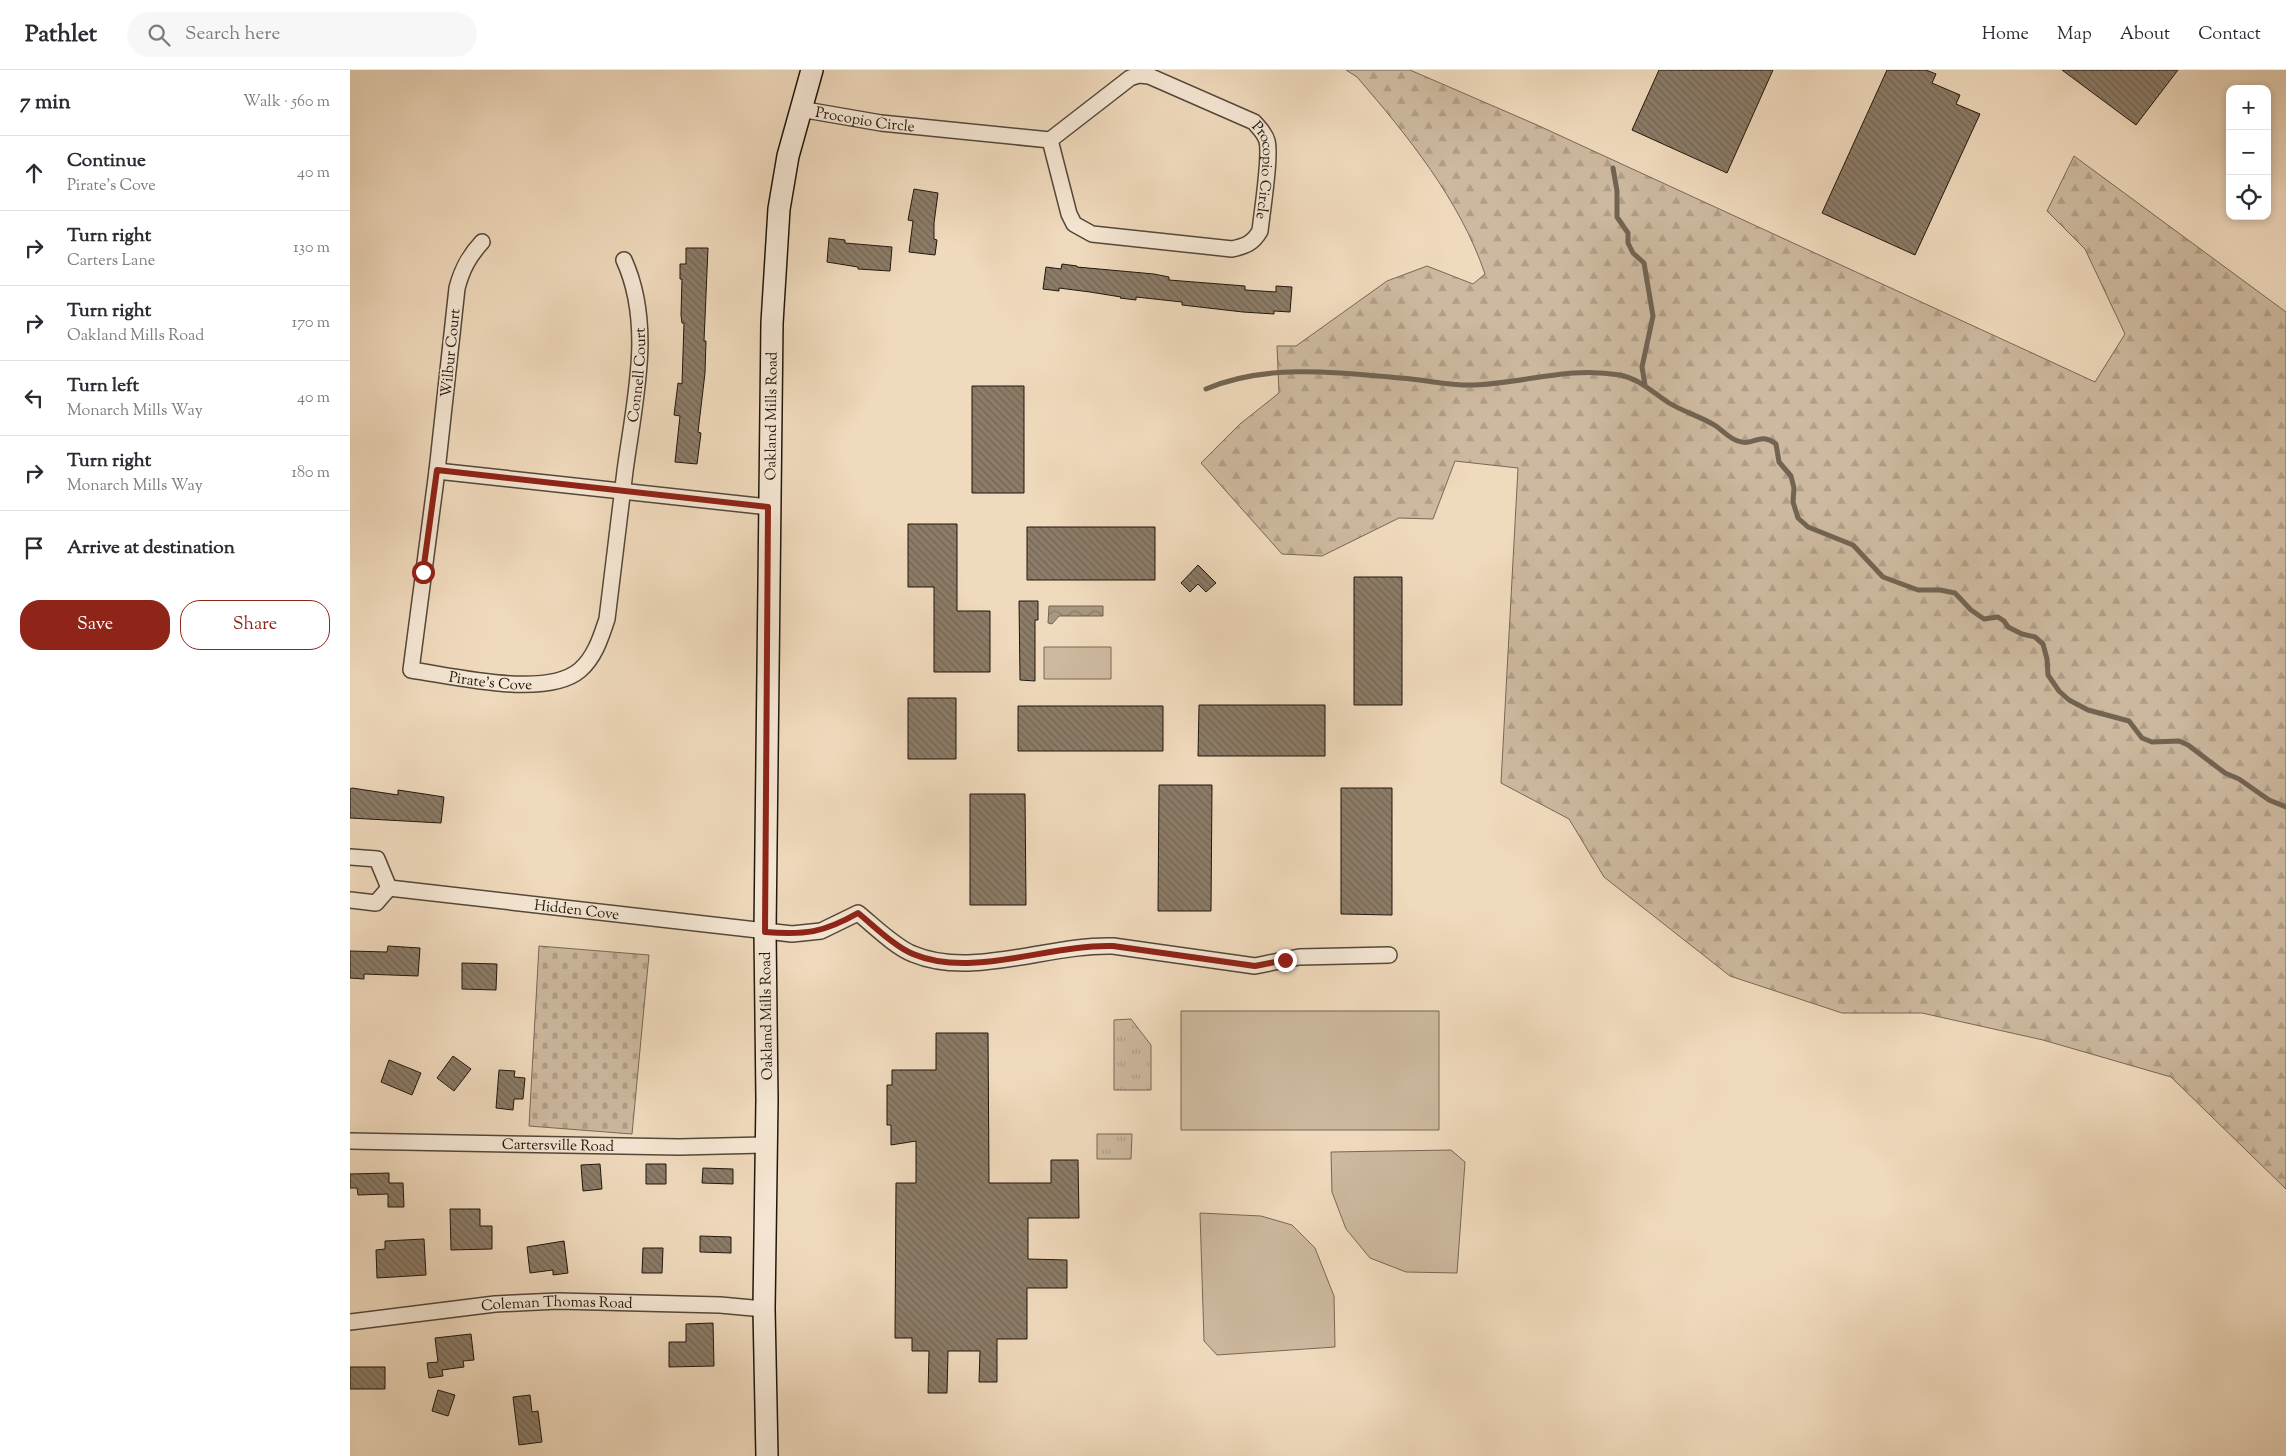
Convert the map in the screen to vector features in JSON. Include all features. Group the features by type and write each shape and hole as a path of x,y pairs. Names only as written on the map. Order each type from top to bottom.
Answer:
{"street":[{"name":"Oakland Mills Road","path":"767,1456 764,1309 767,1100 765,932 768,507 774,258 783,182 800,109 812,70"},
{"name":"Procopio Circle","path":"800,109 881,123 1050,140 1130,78 1140,75 1149,76 1254,122 1262,130 1268,142 1268,156 1260,231 1254,241 1243,247 1232,249 1092,234 1074,224 1069,214 1050,140"},
{"name":"Wilbur Court","path":"437,470 457,288 462,269 470,255 482,242"},
{"name":"Connell Court","path":"622,492 639,367 640,330 638,304 633,280 624,260"},
{"path":"437,470 768,507"},
{"name":"Pirate's Cove","path":"437,470 411,670 520,685 548,684 568,678 581,670 593,655 607,619 622,492"},
{"path":"350,857 377,859 389,888 376,903 350,900"},
{"name":"Hidden Cove","path":"389,888 792,934 821,931 858,913 911,954 936,962 956,964 1092,945 1113,946 1255,966 1299,956 1389,955"},
{"name":"Cartersville Road","path":"350,1141 679,1147 765,1145"},
{"name":"Coleman Thomas Road","path":"350,1322 495,1304 558,1300 720,1305 764,1309"}],"green space":[{"path":"1346,70 1410,70 1537,125 2095,382 2125,334 2085,249 2047,211 2074,156 2286,312 2286,1189 2171,1077 2043,1040 1922,1013 1842,1013 1730,976 1604,877 1569,819 1501,783 1518,468 1455,461 1433,519 1399,518 1322,556 1282,554 1201,463 1240,424 1279,393 1277,346 1296,346 1387,281 1427,266 1473,284 1485,274 1474,247 1447,194 1395,122 1357,77"},
{"path":"1044,647 1111,647 1111,679 1044,679"},
{"path":"539,946 649,955 632,1134 529,1126"},
{"path":"1181,1011 1439,1011 1439,1130 1181,1130"},
{"path":"1131,1019 1151,1045 1151,1090 1114,1090 1114,1020"},
{"path":"1097,1134 1132,1134 1131,1159 1097,1159"},
{"path":"1451,1150 1465,1162 1457,1273 1406,1272 1370,1258 1346,1229 1332,1192 1331,1152"},
{"path":"1200,1213 1261,1216 1292,1225 1315,1248 1334,1296 1335,1347 1217,1355 1204,1341"}],"water":[{"path":"1049,606 1103,606 1103,616 1059,616 1052,624 1048,623"}],"building":[{"path":"1659,70 1773,70 1727,173 1632,130"},
{"path":"1887,70 1926,70 1936,74 1932,83 1960,95 1956,104 1980,114 1915,255 1822,213"},
{"path":"2062,70 2178,70 2136,125"},
{"path":"914,189 938,193 934,223 934,239 937,240 935,255 909,252 913,221 908,220"},
{"path":"829,238 845,240 845,243 892,247 890,271 858,269 858,267 827,262"},
{"path":"686,248 708,248 704,341 706,341 705,373 698,432 701,433 697,464 675,462 680,416 674,415 678,383 682,384 684,323 682,323 681,315 682,279 680,279 680,264 686,264"},
{"path":"1062,264 1154,274 1169,277 1169,280 1245,286 1245,290 1276,292 1276,286 1292,287 1290,312 1274,311 1274,314 1243,312 1182,305 1182,302 1136,297 1136,300 1059,288 1059,291 1043,289 1046,267 1061,269"},
{"path":"972,386 1024,386 1024,493 972,493"},
{"path":"908,524 957,524 957,611 990,611 990,672 934,672 934,587 908,587"},
{"path":"1027,527 1155,527 1155,580 1027,580"},
{"path":"1198,565 1216,583 1206,592 1198,584 1190,592 1181,583"},
{"path":"1354,577 1402,577 1402,705 1354,705"},
{"path":"1019,601 1038,601 1038,620 1035,620 1035,681 1020,680"},
{"path":"908,698 956,698 956,759 908,759"},
{"path":"1199,705 1325,705 1325,756 1198,756"},
{"path":"1018,706 1163,706 1163,751 1018,751"},
{"path":"1159,785 1212,785 1211,911 1158,911"},
{"path":"1341,788 1392,788 1392,915 1341,914"},
{"path":"350,789 398,795 398,790 444,797 441,823 350,818"},
{"path":"970,794 1025,794 1026,905 970,905"},
{"path":"388,946 420,948 418,976 364,974 364,979 350,978 350,951 387,952"},
{"path":"462,963 497,964 496,990 462,989"},
{"path":"936,1033 988,1033 989,1183 1051,1183 1051,1160 1078,1160 1079,1218 1028,1218 1028,1259 1067,1260 1067,1288 1027,1288 1027,1339 997,1339 997,1382 979,1382 980,1351 948,1351 947,1393 928,1393 929,1351 912,1351 912,1338 895,1338 896,1183 916,1183 916,1141 891,1145 891,1125 887,1125 887,1085 892,1085 892,1070 936,1070"},
{"path":"453,1056 471,1069 454,1091 437,1078"},
{"path":"389,1060 421,1073 412,1095 381,1082"},
{"path":"499,1070 515,1071 514,1077 525,1078 523,1099 514,1099 513,1110 496,1108"},
{"path":"600,1164 602,1189 583,1191 581,1165"},
{"path":"646,1164 666,1164 666,1184 646,1184"},
{"path":"703,1168 733,1169 733,1184 702,1183"},
{"path":"389,1173 389,1183 403,1183 404,1207 388,1207 388,1194 358,1195 357,1188 350,1188 350,1174"},
{"path":"450,1209 480,1209 480,1226 492,1226 492,1249 451,1250"},
{"path":"700,1236 731,1237 731,1253 700,1252"},
{"path":"424,1239 426,1275 377,1278 376,1250 385,1249 385,1241"},
{"path":"564,1241 568,1273 553,1275 553,1270 530,1273 527,1247"},
{"path":"643,1248 663,1248 662,1273 642,1273"},
{"path":"713,1323 714,1366 669,1367 669,1342 686,1342 686,1324"},
{"path":"471,1334 474,1360 463,1361 464,1367 442,1370 443,1376 429,1378 427,1363 438,1362 435,1338"},
{"path":"350,1367 385,1367 385,1389 350,1389"},
{"path":"438,1390 455,1395 448,1416 432,1411"},
{"path":"530,1395 532,1412 538,1411 542,1442 519,1445 513,1397"}],"waterway":[{"path":"1613,168 1617,191 1617,217 1628,233 1628,243 1633,253 1644,263 1653,316 1642,367 1645,385"},
{"path":"1206,389 1255,375 1281,372 1333,372 1466,385 1493,384 1583,372 1627,377 1640,383 1675,406 1711,423 1735,440 1749,442 1765,439 1776,444 1779,462 1791,476 1794,488 1793,502 1798,518 1808,527 1853,545 1883,577 1918,590 1940,590 1955,593 1971,610 1984,619 1998,617 2008,627 2022,634 2035,637 2043,644 2047,659 2048,675 2059,691 2069,700 2088,710 2129,721 2142,738 2152,742 2179,741 2188,745 2225,773 2239,779 2269,800 2286,807"}],"route":[{"path":"423,572 437,470 768,507 765,932 792,934 821,931 858,913 911,954 936,962 956,964 981,962 1092,945 1113,946 1226,964 1261,966 1285,960"}]}
